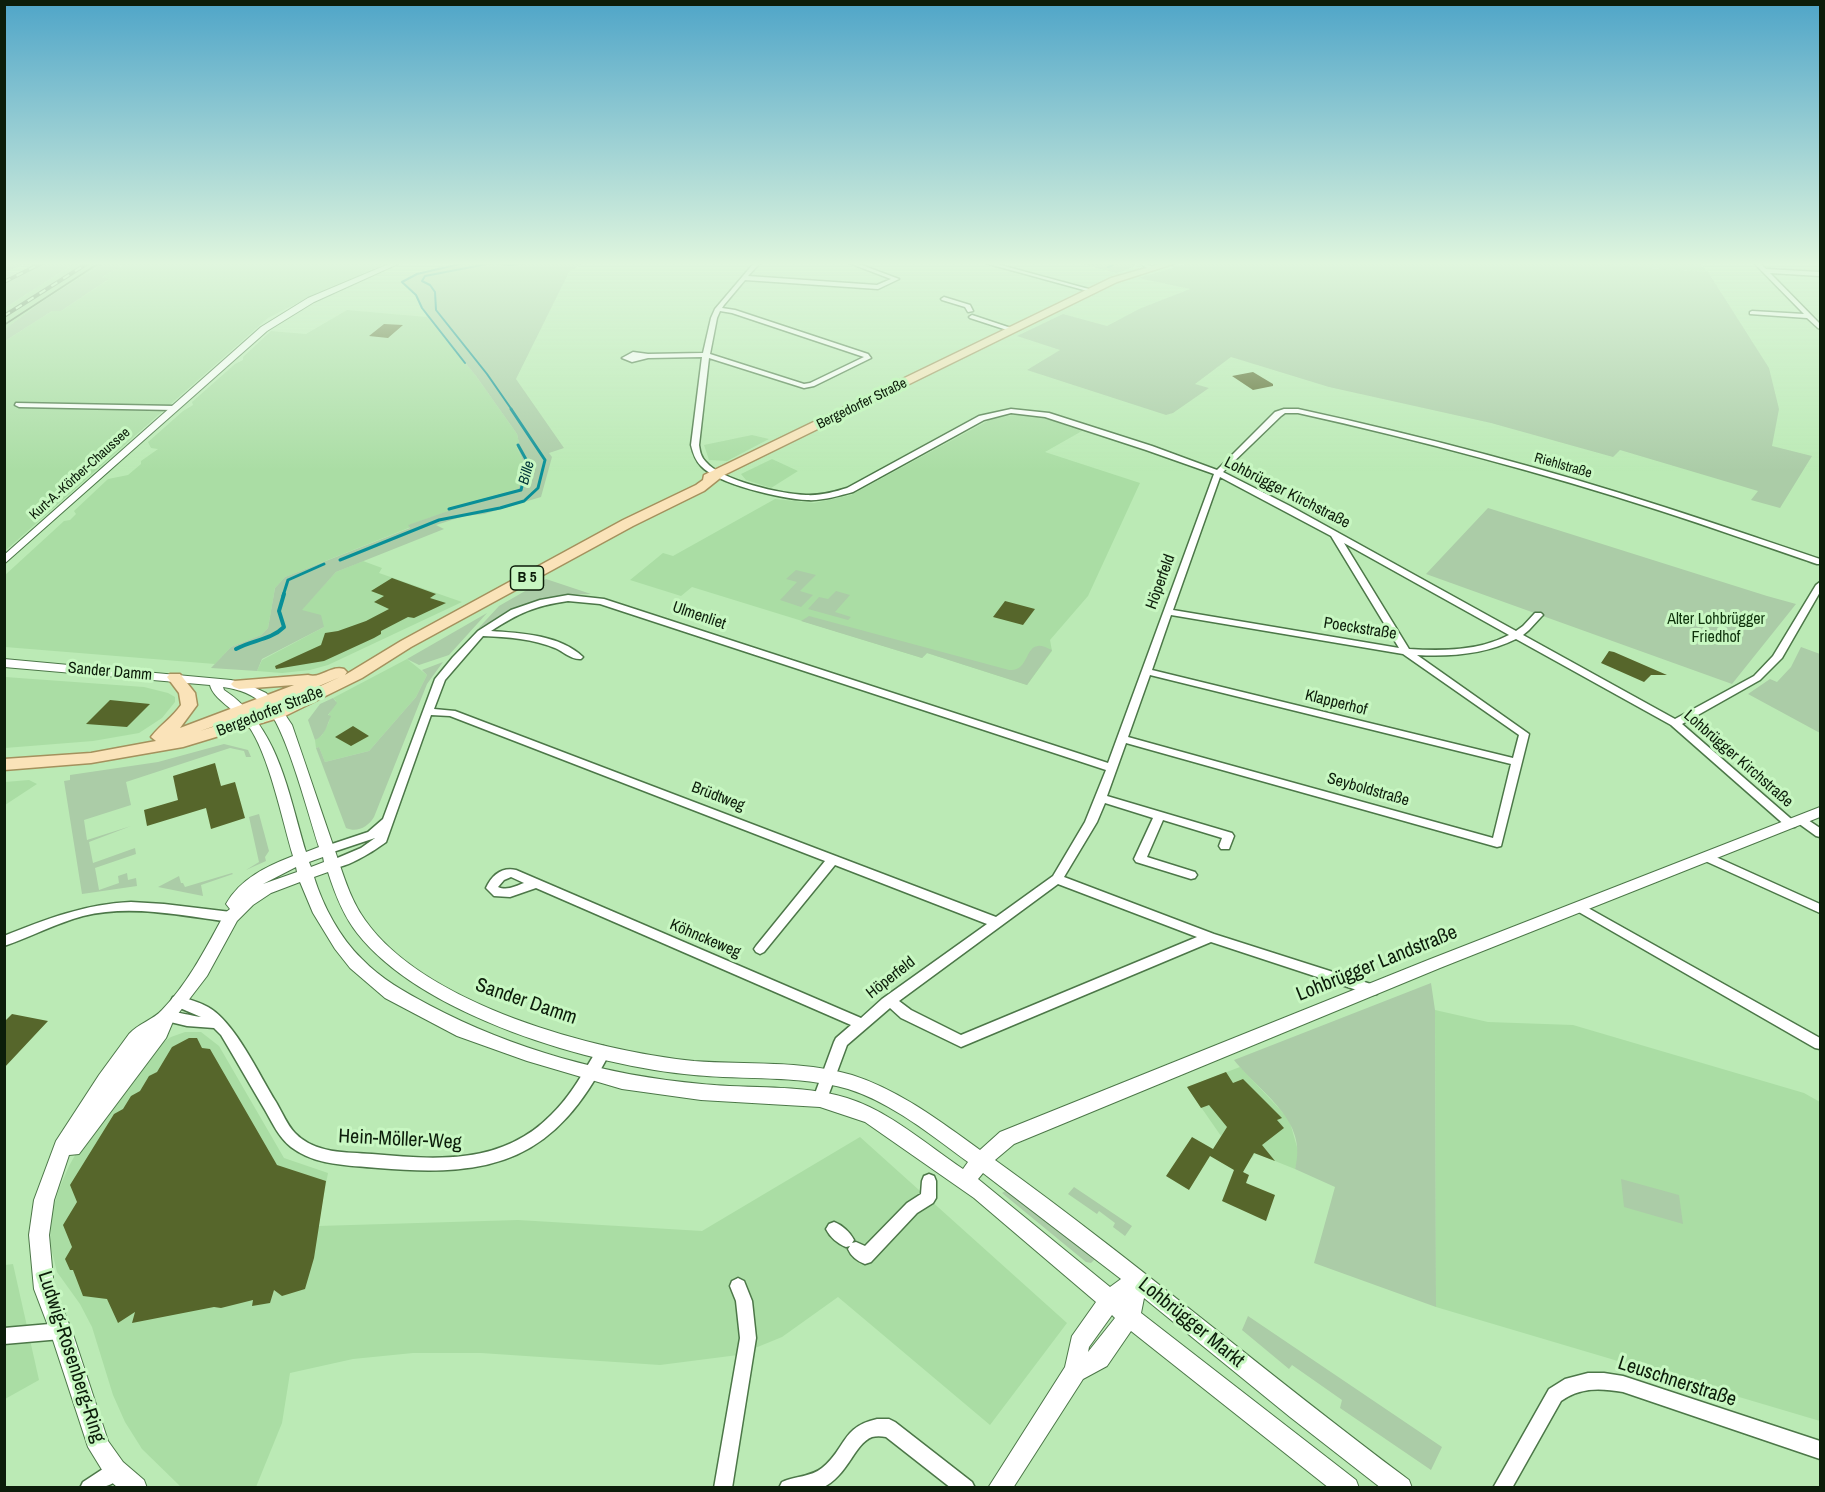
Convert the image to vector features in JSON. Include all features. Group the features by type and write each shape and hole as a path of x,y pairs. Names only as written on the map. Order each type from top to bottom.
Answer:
{"main road":[{"name":"Kurt-A.-Körber-Chaussee","path":"4,561 261,333"},
{"name":"Bergedorfer Straße","path":"4,765 57,762 133,752 183,742 357,675 379,660 628,523 700,488 718,475 1007,333"},
{"name":"Bergedorfer Straße","path":"274,707 333,675 379,660"},
{"name":"Sander Damm","path":"4,663 239,684 274,707 285,725 350,910 366,934 415,976 445,996 481,1013 603,1052 653,1064 696,1069 827,1076 855,1083 882,1095 981,1161"},
{"path":"239,684 283,683 333,675"},
{"path":"133,752 158,737 187,711 188,693 175,677"},
{"path":"216,682 218,692 249,716 267,747 319,909 341,945 356,964 391,993 463,1031 591,1072 666,1089 820,1099 847,1106 871,1116 964,1180"},
{"name":"Lohbrügger Landstraße","path":"964,1180 1007,1138 1821,812"},
{"name":"Ludwig-Rosenberg-Ring","path":"231,917 232,907 245,891 277,868 301,858 330,858"},
{"name":"Ludwig-Rosenberg-Ring","path":"136,1488 115,1470 99,1447 61,1330 44,1289 39,1235 44,1200 52,1179 78,1139 160,1033 167,1016 201,971 231,917 260,892 306,874 330,858"},
{"name":"Lohbrügger Markt","path":"981,1161 1138,1279 1282,1397 1401,1488"},
{"name":"Lohbrügger Markt","path":"964,1180 1111,1299 1172,1352 1348,1488"},
{"path":"999,1488 1075,1371 1079,1343 1111,1299 1138,1279"},
{"path":"1075,1371 1099,1358 1130,1316 1138,1279"}],"street":[{"path":"711,333 705,355 695,445 697,455 704,465 718,475"},
{"path":"648,356 705,355 804,386 812,385 868,358 866,355 797,333"},
{"name":"Kurt-A.-Körber-Chaussee","path":"19,405 174,408"},
{"name":"Höperfeld","path":"820,1099 841,1042 890,1001 1056,879 1091,822 1101,798 1218,473 1278,414 1294,410"},
{"name":"Riehlstraße","path":"1294,410 1385,430 1554,476 1660,508 1821,562"},
{"name":"Lohbrügger Kirchstraße","path":"718,475 737,484 782,495 807,498 832,495 850,490 982,418 1011,411 1046,414 1218,473 1335,534 1675,723 1796,822 1821,833"},
{"path":"1335,534 1406,652"},
{"path":"1675,723 1757,678 1777,658 1821,585"},
{"name":"Ulmenliet","path":"330,858 377,844 385,833 386,821 444,673 481,633 506,617 535,604 568,598 601,601 1112,768"},
{"name":"Poeckstraße","path":"1169,612 1406,652 1445,653 1482,649 1517,635 1529,628 1538,615"},
{"path":"481,633 536,639 568,650 578,657"},
{"name":"Seyboldstraße","path":"1123,739 1497,843 1524,734 1406,652"},
{"name":"Klapperhof","path":"1148,672 1516,762"},
{"name":"Brüdtweg","path":"427,712 451,713 996,922"},
{"path":"1101,798 1228,836 1225,846"},
{"path":"1160,815 1140,859 1191,875"},
{"path":"1707,857 1821,909"},
{"path":"760,949 833,859"},
{"path":"1056,879 1210,937 1372,990"},
{"name":"Köhnckeweg","path":"535,884 862,1024"},
{"path":"4,941 71,915 114,907 161,907 231,917"},
{"path":"1581,908 1821,1044"},
{"path":"890,1001 906,1014 961,1041 1210,937"},
{"name":"Hein-Möller-Weg","path":"178,1001 204,1011 232,1040 288,1136 295,1144 330,1157 452,1165 479,1162 496,1157 532,1140 545,1131 569,1104 603,1052"},
{"path":"167,1016 187,1022 216,1023"},
{"path":"845,1240 865,1257 912,1209 928,1198 929,1181"},
{"path":"723,1488 748,1338 744,1301 738,1286"},
{"path":"4,1336 61,1330"},
{"name":"Leuschnerstraße","path":"1502,1488 1555,1395 1568,1385 1585,1381 1602,1380 1623,1384 1821,1450"},
{"path":"788,1488 819,1480 831,1472 862,1431 876,1426 889,1428 966,1488"},
{"path":"89,1488 115,1470"}],"shaded area":[{"path":"18,333 251,333 5,551 5,341"},
{"path":"269,333 440,333 476,376 517,434 519,443 516,445 525,466 518,489 447,508 449,511 409,525 411,527 285,577 275,588 268,628 261,635 231,647 215,664 5,647 4,576 64,521 70,520 76,514 74,511 108,479 128,475 141,464 141,461 158,449 151,448 148,442 193,405 192,402 235,364 243,360 243,357"},
{"path":"1022,414 1042,417 1082,431 1045,452 1140,483 1088,596 1050,640 1052,651 1027,685 927,653 922,658 692,587 681,596 630,580 663,553 673,556 775,499 814,503 851,495 993,418"},
{"path":"752,435 769,439 727,461 709,460 704,445"},
{"path":"772,459 798,471 771,488 746,480 741,474"},
{"path":"363,561 382,568 379,573 462,602 328,665 310,670 282,673 257,671 262,660 324,627 301,610 336,572"},
{"path":"407,659 427,675 416,697 369,751 325,762 319,747 316,748 315,740 322,735 329,722 330,716 328,716 336,701 333,698"},
{"path":"5,677 144,687 168,693 175,697 175,702 162,718 139,733 93,741 5,748"},
{"path":"29,780 37,784 5,805 5,782"},
{"path":"1435,1010 1488,1022 1573,1025 1804,1093 1820,1102 1820,1421 1436,1307"},
{"path":"185,1032 201,1032 219,1046 284,1158 328,1173 318,1226 518,1220 702,1231 860,1137 1067,1323 990,1425 838,1297 782,1337 738,1355 660,1365 481,1353 413,1353 353,1359 290,1373 282,1423 256,1487 181,1487 142,1449 125,1422 113,1395 92,1327 80,1304 57,1272 50,1244 52,1212 59,1189 83,1141 159,1045"},
{"path":"1240,1067 1289,1119 1299,1154 1295,1169 1255,1153 1252,1158 1243,1154 1227,1128 1221,1136 1187,1087"},
{"path":"13,1264 39,1380 5,1399 5,1265"}],"green space":[{"path":"5,333 18,333 5,341"},
{"path":"440,333 539,333 516,379 564,448 549,453 552,457 541,497 436,525 444,529 336,572 302,610 321,615 324,627 262,659 257,671 211,668 231,647 261,635 268,628 275,588 285,577 410,528 408,525 448,511 447,508 518,489 525,466 516,444 519,443 517,434 476,376"},
{"path":"1024,333 1747,333 1769,368 1779,409 1772,446 1812,456 1780,508 1751,500 1758,491 1620,450 1613,457 1491,423 1329,387 1231,357 1195,384 1209,388 1173,413 1166,415 1027,370 1060,350 1017,336"},
{"name":"Alter Lohbrügger Friedhof","path":"1488,508 1796,604 1732,684 1426,574"},
{"path":"796,570 816,575 800,591 813,595 801,607 780,600 797,582 786,579"},
{"path":"546,579 591,594 557,596 529,603 503,615 474,633 499,606"},
{"path":"836,591 850,595 835,612 851,617 848,620 808,609 819,597 828,599"},
{"path":"487,613 449,655 419,665 407,659"},
{"path":"809,616 1009,670 1020,667 1034,647 1041,646 1052,650 1027,685 927,653 922,658 801,621"},
{"path":"1801,647 1820,654 1820,733 1748,694 1770,679 1777,682 1791,667"},
{"path":"443,662 427,684 374,817 362,828 354,830 346,828 316,748 319,747 325,762 369,751 416,697 427,675 422,670"},
{"path":"333,698 337,703 328,715 331,716 323,733 315,740 308,720 320,704"},
{"path":"224,744 248,750 251,757 246,757 244,751 230,748 126,782 131,805 84,820 87,840 131,826 89,842 93,863 135,848 136,854 95,868 99,890 119,883 118,876 127,873 128,880 136,878 137,886 82,894 64,781 70,780 70,775 158,762"},
{"path":"259,814 269,851 265,857 266,861 246,870 259,862 249,817"},
{"path":"232,873 201,885 203,896 158,887 179,876 185,887"},
{"path":"1431,983 1435,1010 1436,1307 1314,1263 1335,1187 1295,1169 1298,1152 1289,1122 1280,1109 1234,1060"},
{"path":"1621,1179 1679,1195 1683,1224 1624,1207"},
{"path":"1074,1187 1132,1226 1125,1236 1113,1227 1115,1223 1099,1211 1097,1214 1068,1194"},
{"path":"1007,1190 1095,1259 1091,1263 1086,1262 1002,1193"},
{"path":"1248,1316 1442,1447 1431,1470 1340,1408 1342,1400 1292,1365 1289,1369 1242,1330"}],"building":[{"path":"373,333 394,333 388,338 369,336"},
{"path":"1253,372 1273,386 1253,390 1232,376"},
{"path":"392,578 436,594 430,598 446,603 414,618 408,617 381,631 381,634 374,638 324,661 276,669 275,666 321,645 325,633 366,621 389,609 374,602 384,596 371,591"},
{"path":"1005,601 1035,609 1023,625 993,617"},
{"path":"1609,651 1667,675 1651,675 1644,682 1601,663"},
{"path":"110,700 150,704 127,727 86,724"},
{"path":"353,726 369,736 351,746 335,737"},
{"path":"215,763 221,786 235,782 245,818 211,829 206,808 147,826 144,810 178,800 173,776"},
{"path":"12,1014 48,1021 4,1068 4,1022"},
{"path":"189,1038 197,1038 202,1048 210,1049 277,1165 326,1181 314,1258 305,1289 282,1296 274,1290 270,1303 252,1306 253,1300 221,1308 214,1307 132,1323 135,1312 118,1323 107,1299 83,1296 73,1270 70,1270 65,1259 72,1247 63,1225 77,1202 70,1185 114,1114 123,1109 131,1096 140,1091 149,1076 157,1072 172,1047"},
{"path":"1226,1072 1233,1083 1243,1079 1282,1118 1277,1120 1284,1128 1262,1145 1275,1161 1254,1153 1243,1172 1249,1175 1246,1183 1275,1195 1266,1221 1222,1201 1234,1170 1210,1156 1189,1190 1166,1176 1192,1137 1213,1149 1227,1127 1209,1105 1201,1108 1187,1087"}],"waterway":[{"path":"441,333 465,363"},
{"name":"Bille","path":"454,333 512,410"},
{"name":"Bille","path":"340,560 439,520 524,501 538,488 545,460 511,409"},
{"path":"449,509 521,490 528,463 518,445"},
{"name":"Bille","path":"283,596 288,580 324,564"},
{"name":"Bille","path":"236,649 273,635 284,627 279,611 284,594"}]}
